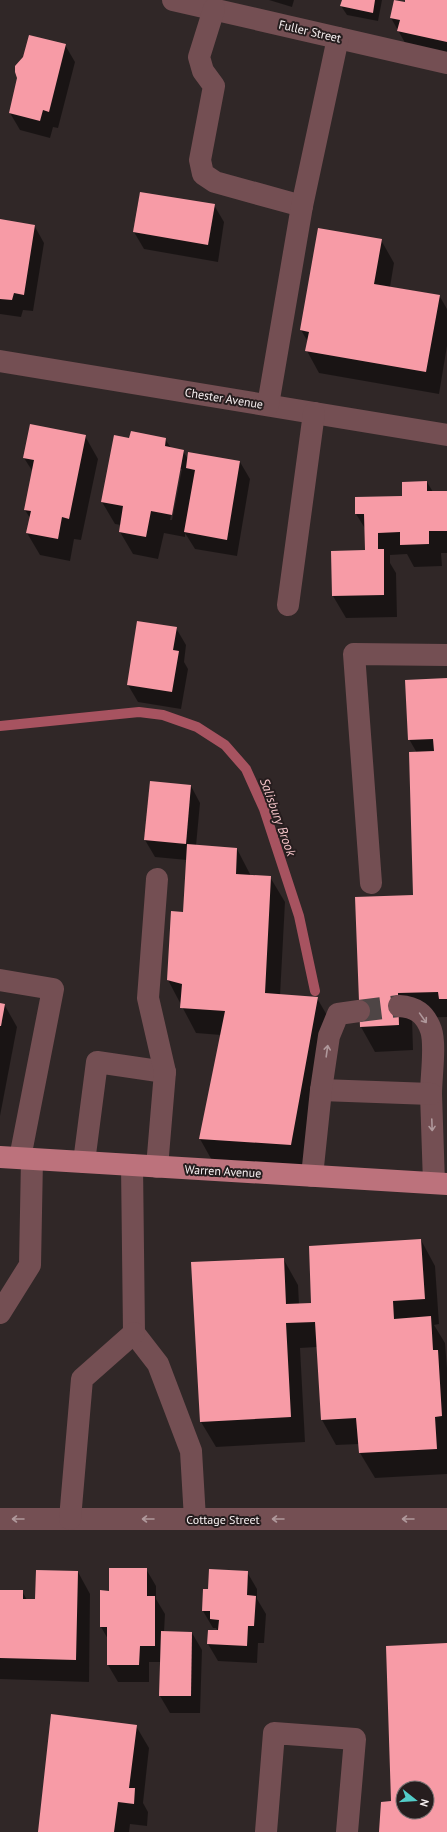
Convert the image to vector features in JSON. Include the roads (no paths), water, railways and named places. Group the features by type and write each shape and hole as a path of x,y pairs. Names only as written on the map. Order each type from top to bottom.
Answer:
{"main road":[{"name":"Warren Avenue","path":"17,1158 441,1184"}],"street":[{"name":"Fuller Street","path":"173,0 447,63"},
{"path":"214,9 199,57 203,71 214,86 200,160 204,174 215,182 302,206"},
{"path":"268,405 302,206 338,38"},
{"name":"Chester Avenue","path":"0,360 447,435"},
{"path":"288,605 314,413"},
{"path":"371,883 354,654 447,655"},
{"path":"157,879 148,998 165,1072 157,1167"},
{"path":"0,980 53,989 17,1158 30,1265 0,1313"},
{"path":"399,1006 413,1007 431,1029 431,1094 441,1184"},
{"path":"312,1176 321,1090 329,1036 338,1014 359,1010"},
{"path":"84,1162 97,1062 165,1072"},
{"path":"321,1090 431,1094"},
{"path":"132,1165 134,1333 158,1364 191,1451 195,1519"},
{"path":"70,1519 82,1379 134,1333"},
{"name":"Cottage Street","path":"0,1519 447,1519"},
{"path":"266,1832 274,1733 355,1739 347,1832"}],"waterway":[{"name":"Salisbury Brook","path":"0,726 139,712 163,715 197,727 225,745 246,769 264,809 299,916 315,991"}],"tunnel":[{"path":"359,1011 399,1006"}]}
